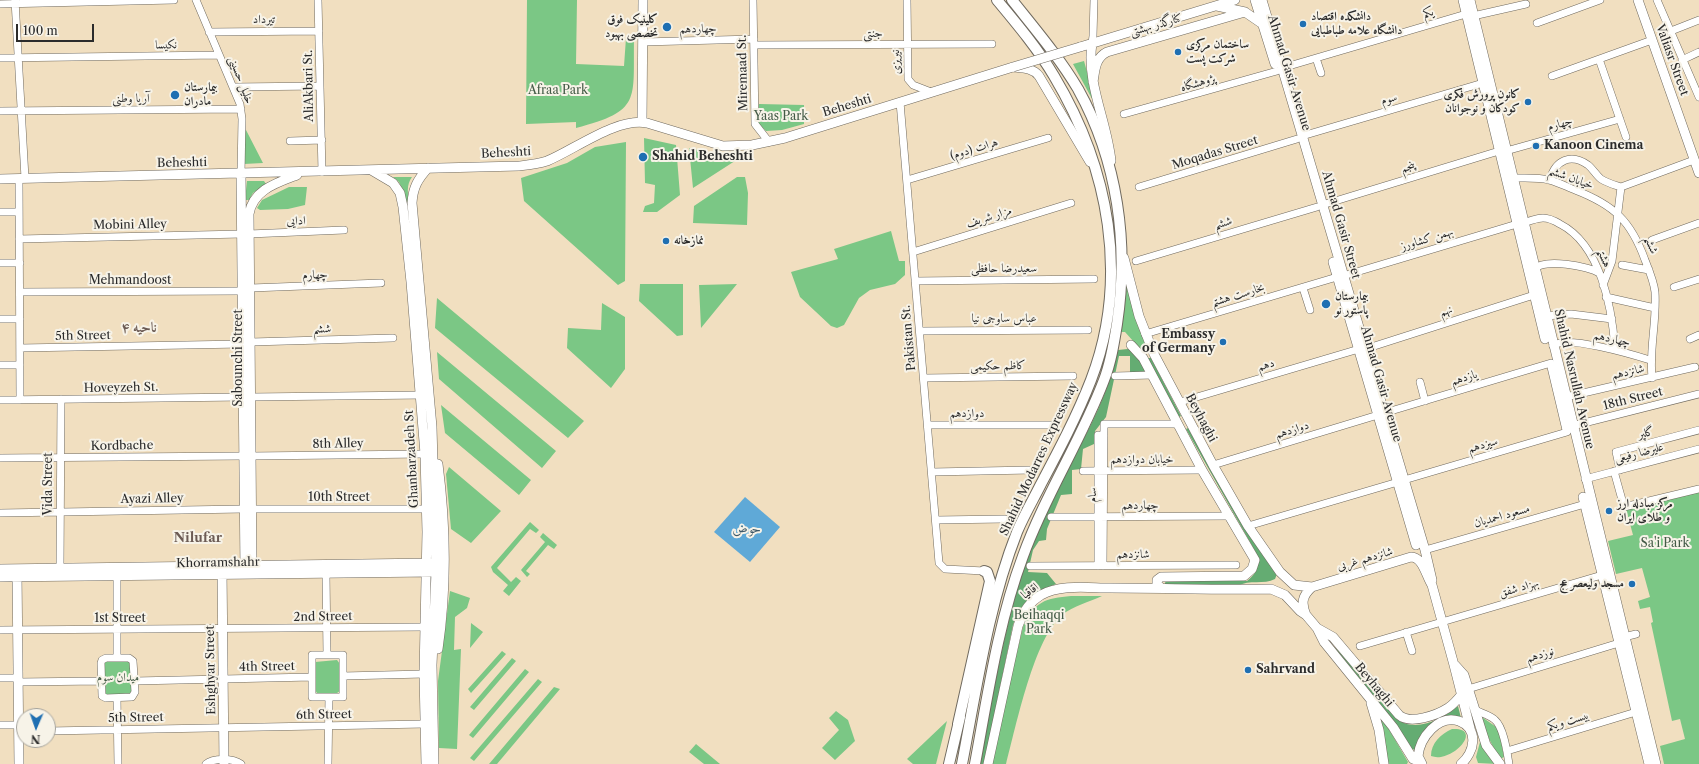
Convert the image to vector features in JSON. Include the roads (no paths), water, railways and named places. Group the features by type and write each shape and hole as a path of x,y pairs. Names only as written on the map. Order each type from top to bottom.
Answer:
{"highway":[{"name":"Shahid Modarres Expressway","path":"962,764 982,655 1000,583 1017,533 1080,405 1097,363 1110,299 1111,265 1104,194 1096,167 1071,107 1055,77 1026,36 997,0"},
{"name":"Shahid Modarres Expressway","path":"974,764 995,658 1012,588 1022,556 1033,531 1090,415 1105,377 1113,347 1119,311 1122,277 1122,248 1117,196 1112,176 1094,124 1079,92 1046,43 1012,0"},
{"path":"949,761 990,581 987,572 984,570"},
{"path":"958,724 982,655"}],"main road":[{"path":"642,122 643,0"},
{"path":"1112,176 1110,153 1093,82 1090,56 1092,43 1234,0"},
{"name":"Ahmad Gasir Avenue","path":"1255,0 1261,23 1280,70 1362,349"},
{"path":"1262,0 1280,70"},
{"name":"Shahid Nasrullah Avenue","path":"1463,0 1470,15 1502,151 1513,178 1521,223"},
{"name":"Shahid Nasrullah Avenue","path":"1470,0 1470,15"},
{"name":"Valiasr Street","path":"1638,0 1699,173"},
{"path":"1216,6 1245,12 1261,23"},
{"path":"1191,27 1198,11"},
{"name":"کنارگذر بهشتی","path":"1093,82 1095,66 1101,55 1109,51 1245,12"},
{"path":"1132,31 1151,39"},
{"name":"Beheshti","path":"0,179 519,166 541,163 624,124 642,122 723,146 736,146 768,142 785,138 900,102 928,91 1092,43"},
{"name":"Shahid Nasrullah Avenue","path":"1479,52 1483,83 1535,269 1566,397 1570,429 1585,479 1588,503 1605,575 1656,764"},
{"path":"1013,67 1036,72 1069,124 1090,161 1096,167"},
{"name":"Ghanbarzadeh St","path":"426,764 424,674 425,627 431,568 427,510 424,395 412,203 416,182 428,168"},
{"name":"Ghanbarzadeh St","path":"370,170 393,183 400,194 403,207 424,395 432,427 431,568 434,764"},
{"name":"Sabounchi Street","path":"245,234 250,208 257,196 272,186 304,172"},
{"name":"Sabounchi Street","path":"241,174 245,234 246,289 248,570"},
{"path":"1521,223 1534,294 1588,503"},
{"name":"Beyhaghi","path":"1122,248 1133,296 1145,334 1154,354 1213,465 1248,526 1280,572 1291,583 1297,586 1312,587"},
{"name":"Beyhaghi","path":"1131,345 1143,358 1202,470 1255,560 1252,569 1247,574 1240,577 1162,577 1157,580 1157,584 1161,588"},
{"path":"1362,349 1401,481 1425,550 1432,577 1432,585 1454,665 1465,692 1475,710 1486,745 1500,764"},
{"path":"1143,358 1144,354 1148,352 1154,354"},
{"path":"1178,424 1189,419"},
{"path":"432,427 443,499 445,579 443,612 433,690"},
{"path":"1401,481 1416,545 1425,550"},
{"name":"شانزدهم غربی","path":"1312,587 1411,558 1416,545"},
{"path":"1411,558 1416,558 1420,561 1432,585"},
{"name":"Khorramshahr","path":"0,577 17,573 60,568 248,570 431,568"},
{"name":"Khorramshahr","path":"248,570 326,574 431,568"},
{"name":"Khorramshahr","path":"0,569 17,573 117,576 222,570"},
{"name":"Eshghyar Street","path":"222,570 224,762"},
{"path":"1274,590 1280,582 1280,572"},
{"path":"17,573 20,708"},
{"path":"1306,615 1302,605 1302,600 1305,593 1312,587"},
{"name":"اقاقیا","path":"988,764 1018,626 1023,613 1033,601 1041,595 1059,589 1161,588 1274,590"},
{"name":"Beyhaghi","path":"1274,590 1285,595 1317,628 1324,642 1393,727 1406,751 1417,761"},
{"path":"1317,628 1333,637 1399,715 1405,720 1417,720 1445,710 1465,692"},
{"name":"Shahid Nasrullah Avenue","path":"1622,640 1636,712 1649,764"},
{"path":"1461,764 1470,760 1474,743 1465,692"},
{"path":"1370,699 1379,730 1384,764"},
{"path":"1417,761 1420,743 1430,730 1440,723 1452,720 1459,721 1466,725 1471,732"},
{"path":"19,764 20,748"}],"street":[{"path":"0,4 15,2 174,0"},
{"name":"خلیل حسینی","path":"196,0 234,87 241,110 241,174"},
{"name":"AliAkbari St.","path":"318,0 322,172"},
{"name":"Miremaad St.","path":"753,0 755,124 768,142"},
{"name":"نیریزی","path":"907,0 908,81 913,85 928,91"},
{"path":"1092,43 1094,36 1094,0"},
{"path":"1537,24 1600,0"},
{"path":"1657,0 1682,60 1697,90 1699,98"},
{"path":"15,2 21,111 22,178 19,212 20,400"},
{"name":"یکم","path":"1280,70 1316,58 1470,15 1526,4"},
{"path":"1671,31 1699,20"},
{"name":"تیرداد","path":"209,32 319,31"},
{"path":"1552,76 1652,40"},
{"name":"چهاردهم","path":"643,42 754,42"},
{"name":"جنتی","path":"754,42 992,44"},
{"path":"1682,60 1699,52"},
{"name":"نکیسا","path":"0,58 219,55"},
{"path":"1316,58 1321,73"},
{"path":"1599,59 1626,137"},
{"name":"پژوهشگاه","path":"1124,114 1280,70"},
{"name":"سوم","path":"1300,138 1483,83"},
{"path":"234,87 320,86"},
{"name":"Pakistan St.","path":"900,102 939,563 946,569 984,570"},
{"name":"آریا وطنی","path":"0,111 241,110"},
{"name":"چهارم","path":"1502,151 1620,119"},
{"name":"هرات (دوم)","path":"907,180 1048,138"},
{"name":"Moqadas Street","path":"1139,187 1300,138"},
{"path":"290,141 322,140"},
{"name":"پنجم","path":"1320,206 1502,151"},
{"path":"1550,180 1557,166 1567,160 1573,159 1588,166 1601,179 1621,187 1694,160"},
{"name":"خیابان ششم","path":"1513,178 1550,180 1593,198 1617,213"},
{"path":"1603,285 1612,261 1621,187"},
{"name":"مزار شریف","path":"913,252 1071,203"},
{"name":"ششم","path":"1136,261 1320,206"},
{"path":"0,212 19,212"},
{"name":"ششم","path":"1617,213 1636,237 1655,290 1656,308 1650,360"},
{"name":"هشتم","path":"1521,223 1543,218 1550,219 1566,227 1581,240 1599,273 1603,285 1612,319 1615,349"},
{"name":"بهمن کشاورز","path":"1340,276 1521,223"},
{"path":"1652,240 1699,223"},
{"name":"ادایی","path":"245,234 344,230"},
{"name":"Mobini Alley","path":"19,239 245,234"},
{"path":"0,264 20,263"},
{"path":"1535,269 1541,265 1561,264 1589,268 1599,273"},
{"path":"1622,265 1649,270"},
{"name":"بخارست هشتم","path":"1145,334 1340,276"},
{"path":"1674,287 1699,278"},
{"name":"سعیدرضا حافظی","path":"915,281 1094,279"},
{"name":"چهارم","path":"246,289 381,283"},
{"path":"1303,288 1310,310"},
{"name":"Mehmandoost","path":"20,292 246,289"},
{"name":"نهم","path":"1362,349 1534,294"},
{"path":"1606,297 1656,308"},
{"path":"1546,316 1571,314 1612,319"},
{"path":"0,319 20,319"},
{"name":"عباس ساوجی نیا","path":"920,331 1088,330"},
{"path":"1690,339 1699,336"},
{"name":"ششم","path":"246,343 393,338"},
{"name":"چهاردهم","path":"1553,346 1556,343 1568,342 1615,349 1650,360"},
{"name":"5th Street","path":"20,348 246,343"},
{"name":"دهم","path":"1180,402 1362,349"},
{"path":"1650,360 1652,378"},
{"name":"یازدهم","path":"1381,414 1551,363"},
{"path":"0,366 20,365"},
{"name":"شانزدهم","path":"1566,397 1695,367"},
{"path":"1115,376 1152,375"},
{"name":"کاظم حکیمی","path":"924,378 1073,376"},
{"path":"1420,382 1425,401"},
{"name":"18th Street","path":"1570,429 1699,394"},
{"name":"Hoveyzeh St.","path":"0,400 424,395"},
{"name":"Vida Street","path":"60,568 61,399"},
{"name":"دوازدهم","path":"1213,465 1381,414"},
{"name":"سام","path":"1101,566 1101,436 1104,424 1178,424"},
{"name":"دوازدهم","path":"928,425 1054,425"},
{"name":"سیزدهم","path":"1401,481 1570,429"},
{"name":"گلپر","path":"1617,470 1616,452 1699,430"},
{"name":"علیرضا رفیعی","path":"1585,479 1699,449"},
{"name":"8th Alley","path":"247,456 425,454"},
{"name":"Kordbache","path":"0,458 247,456"},
{"path":"932,472 1031,470"},
{"name":"خیابان دوازدهم","path":"1083,471 1202,470"},
{"path":"1617,470 1624,507 1699,489"},
{"path":"1248,526 1401,481"},
{"name":"مسعود احمدیان","path":"1425,550 1588,503"},
{"name":"10th Street","path":"248,509 427,510"},
{"name":"Ayazi Alley","path":"0,513 248,509"},
{"name":"چهاردهم","path":"1051,517 1230,516"},
{"path":"936,520 1005,519"},
{"name":"شانزدهم","path":"1030,566 1236,565"},
{"path":"326,574 327,655"},
{"name":"بهزاد شفق","path":"1360,646 1605,575"},
{"path":"117,576 117,658"},
{"name":"2nd Street","path":"222,629 425,627"},
{"name":"1st Street","path":"0,630 222,629"},
{"path":"1406,632 1412,651"},
{"name":"نوزدهم","path":"1465,692 1636,634"},
{"path":"312,655 343,655 343,676 343,697 312,697 312,655"},
{"path":"106,658 129,658 134,661 135,681 135,694 130,698 106,698 102,696 102,660 106,658"},
{"path":"343,676 424,674"},
{"name":"4th Street","path":"135,681 312,677"},
{"path":"0,678 18,680 101,681"},
{"path":"328,764 329,697"},
{"path":"117,698 118,764"},
{"path":"1475,710 1494,718 1497,722 1507,751 1509,764"},
{"name":"بیست ویکم","path":"1507,751 1636,712"},
{"name":"6th Street","path":"224,728 425,724"},
{"path":"0,725 16,728"},
{"name":"5th Street","path":"56,731 224,728"},
{"path":"206,764 212,761 234,761 241,764"}],"water":[{"name":"حوض","path":"745,497 780,527 750,562 714,532"}],"place":[{"name":"دانشکده اقتصاد دانشگاه علامه طباطبایی","path":"1303,24"},
{"name":"کلینیک فوق تخصصی بهبود","path":"667,27"},
{"name":"ساختمان مرکزی شرکت پست","path":"1178,52"},
{"name":"بیمارستان مادران","path":"175,95"},
{"name":"کانون پرورش فکری کودکان و نوجوانان","path":"1528,102"},
{"name":"Kanoon Cinema","path":"1536,146"},
{"name":"Shahid Beheshti","path":"643,157"},
{"name":"نمازخانه","path":"666,241"},
{"name":"بیمارستان پاستور نو","path":"1326,304"},
{"name":"Embassy of Germany","path":"1223,342"},
{"name":"مركز مبادله ارز و طلای ايران","path":"1609,511"},
{"name":"مسجد ولیعصر عج","path":"1632,584"},
{"name":"Sahrvand","path":"1248,670"}],"district":[{"name":"ناحیه ۴","path":"139,328"},
{"name":"Nilufar","path":"198,538"}],"park label":[{"name":"Afraa Park","path":"558,91"},
{"name":"Yaas Park","path":"781,117"},
{"name":"Sa'i Park","path":"1665,544"},
{"name":"Beihaqqi Park","path":"1039,623"},
{"name":"میدان سوم","path":"118,678"}]}
